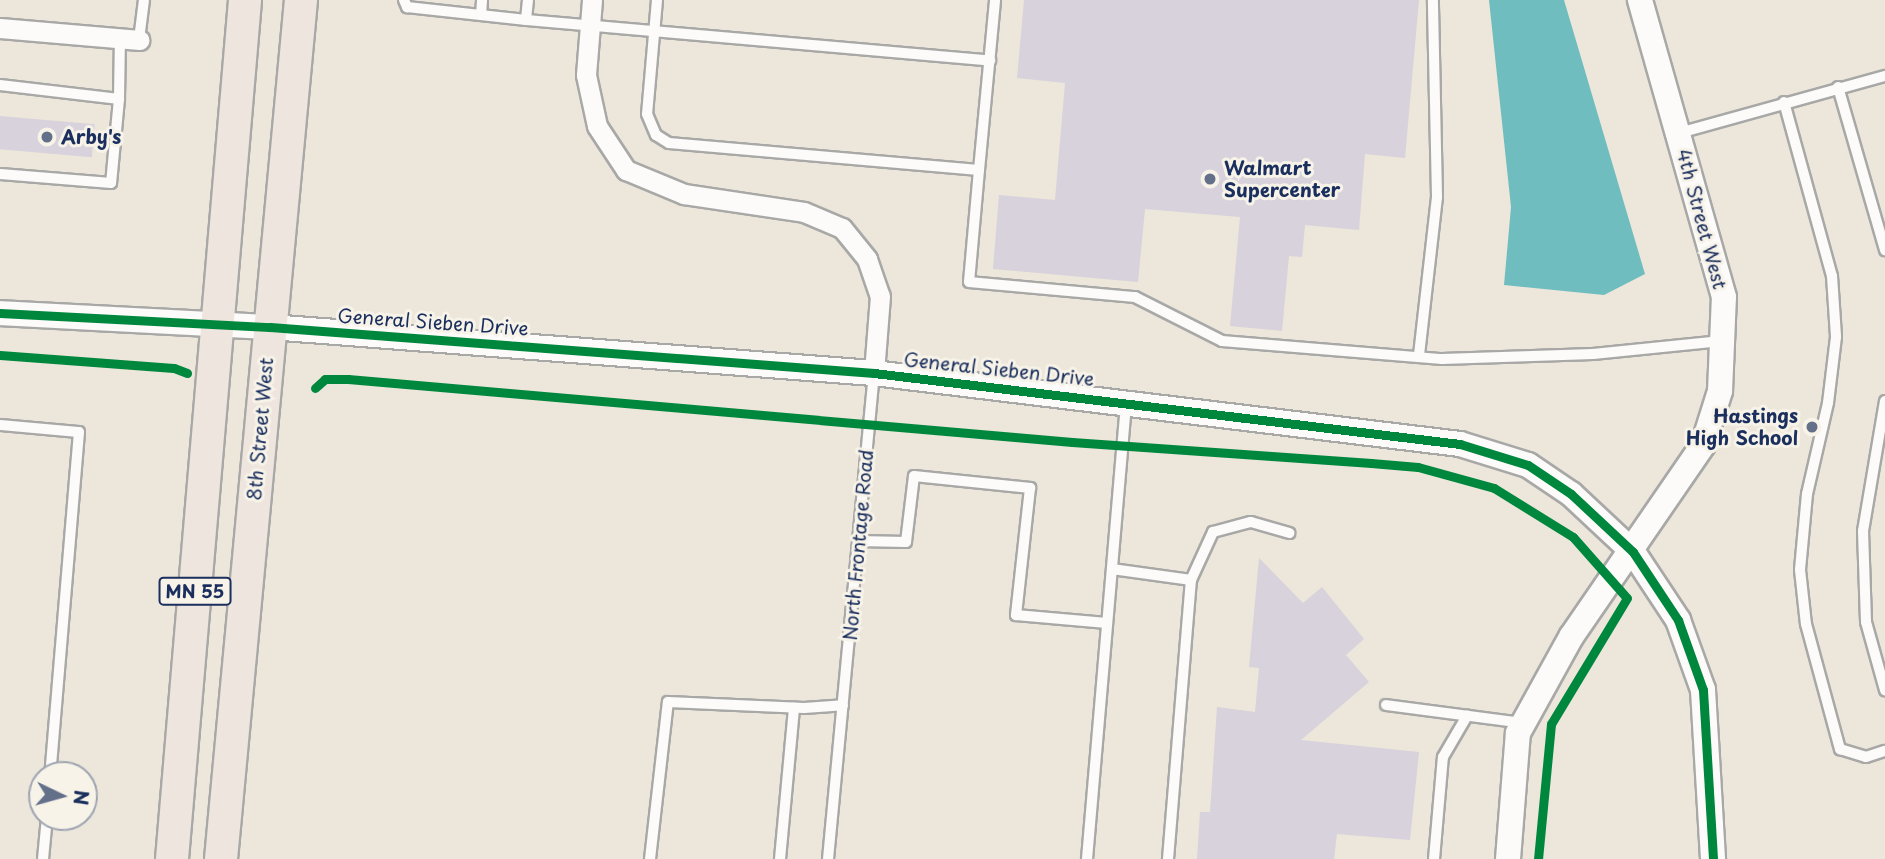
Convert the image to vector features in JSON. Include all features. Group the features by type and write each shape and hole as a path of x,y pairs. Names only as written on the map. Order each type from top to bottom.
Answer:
{"highway":[{"name":"MN 55","path":"172,859 246,0"},
{"name":"8th Street West","path":"221,859 301,0"}],"street":[{"name":"North Frontage Road","path":"592,0 586,75 597,127 626,170 684,194 804,212 842,228 867,259 880,296 874,373"},
{"name":"4th Street West","path":"1508,859 1518,733 1571,637 1633,552 1703,445 1720,391 1725,340 1724,297 1640,0"},
{"path":"0,28 130,39"},
{"name":"General Sieben Drive","path":"0,313 270,327 874,373 1126,401 1460,444 1528,465 1571,494 1633,552 1678,620 1703,690 1713,859"}],"lane":[{"path":"0,174 111,183 119,99 130,39 144,0"},
{"path":"404,0 407,7 654,34 990,61"},
{"path":"481,15 482,0"},
{"path":"526,20 528,0"},
{"path":"657,0 647,114 656,135 669,143 979,170"},
{"path":"996,0 969,282 1135,297 1222,341 1419,355 1518,358 1725,340"},
{"path":"1419,355 1437,197 1433,0"},
{"path":"1679,132 1838,86 1885,76"},
{"path":"0,85 119,99"},
{"path":"1838,86 1885,250"},
{"path":"1784,102 1832,276 1836,337 1828,403 1807,494 1800,570 1806,624 1840,749 1849,755 1866,757 1885,751"},
{"name":"North Frontage Road","path":"828,859 874,373"},
{"path":"1087,859 1126,401"},
{"path":"1885,401 1863,531 1866,622 1885,690"},
{"path":"0,425 79,432 51,761"},
{"path":"858,541 906,542 914,476 1030,488 1016,615 1107,623"},
{"path":"1168,859 1191,580 1213,532 1251,522 1289,533"},
{"path":"1112,569 1191,580"},
{"path":"650,859 668,702 794,708 843,705"},
{"path":"1386,705 1524,723"},
{"path":"780,859 794,708"},
{"path":"1434,859 1443,757 1467,716"},
{"path":"43,859 46,831"}],"water":[{"path":"1489,0 1564,0 1645,274 1604,295 1504,285 1511,207"}],"building":[{"name":"Walmart Supercenter","path":"1024,0 1419,0 1405,158 1365,154 1359,230 1305,225 1302,257 1289,256 1282,331 1230,326 1240,217 1145,209 1138,282 993,269 999,195 1055,200 1065,83 1017,78"},
{"name":"Arby's","path":"0,116 95,124 92,157 0,149"},
{"path":"1259,558 1303,603 1322,587 1364,639 1346,655 1369,682 1301,740 1419,752 1410,840 1337,834 1334,859 1197,859 1200,812 1210,812 1217,707 1255,712 1259,668 1249,667"}],"cycle path":[{"path":"0,313 270,327 874,373 1460,444 1528,465 1571,494 1633,552 1678,620 1703,690 1713,859"},
{"path":"0,355 174,368 187,373"},
{"path":"315,388 325,379 348,379 1072,442 1371,463 1418,467 1494,488 1573,537 1627,598 1551,724 1538,859"}],"place":[{"name":"Arby's","path":"47,137"},
{"name":"Walmart Supercenter","path":"1210,179"},
{"name":"Hastings High School","path":"1812,427"}]}
